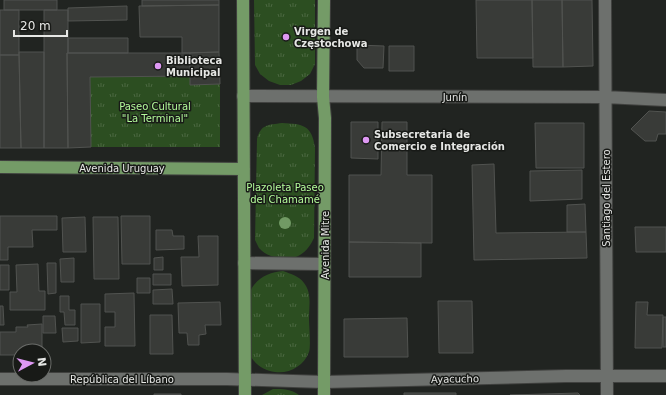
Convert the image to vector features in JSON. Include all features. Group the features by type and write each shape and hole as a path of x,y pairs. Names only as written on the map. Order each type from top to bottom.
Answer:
{"main road":[{"path":"243,0 245,395"},
{"name":"Avenida Mitre","path":"324,0 324,395"},
{"name":"Avenida Uruguay","path":"0,167 244,169"}],"street":[{"name":"Santiago del Estero","path":"605,0 607,395"},
{"name":"Junín","path":"243,96 605,97 666,100"},
{"path":"244,264 324,264"},
{"name":"Ayacucho","path":"245,379 324,382 666,376"},
{"name":"República del Líbano","path":"0,379 245,379"}],"green space":[{"path":"254,0 315,0 315,64 310,74 301,81 291,85 280,85 269,81 260,74 255,65"},
{"name":"Paseo Cultural \"La Terminal\"","path":"190,76 190,85 220,84 220,147 91,147 90,77"},
{"name":"Plazoleta Paseo del Chamamé","path":"282,123 301,125 309,130 314,140 315,148 314,238 302,253 295,257 284,259 273,257 263,252 255,240 257,139 261,130 266,126"},
{"path":"283,271 300,279 307,287 310,300 310,345 307,357 300,365 286,372 280,372 263,368 253,360 249,353 248,306 250,293 260,279 275,272"},
{"path":"273,389 290,390 299,395 262,395"}],"building":[{"path":"4,0 57,0 57,10 4,10"},
{"path":"142,0 219,0 219,5 142,6"},
{"path":"476,0 532,0 533,58 477,58"},
{"path":"532,0 562,0 563,67 533,67"},
{"path":"562,0 592,0 593,66 563,67"},
{"path":"219,5 219,52 182,53 182,37 140,37 139,6"},
{"path":"127,6 127,20 68,21 68,8"},
{"path":"0,10 19,10 19,55 0,55"},
{"path":"44,10 68,10 68,148 44,148"},
{"path":"68,38 128,38 128,53 68,53"},
{"path":"357,45 384,46 383,68 364,68 357,60"},
{"path":"389,46 414,46 414,71 389,71"},
{"path":"19,52 44,52 44,148 21,148"},
{"path":"219,52 220,84 190,85 190,53"},
{"path":"67,53 190,53 190,76 90,77 91,147 68,148"},
{"path":"0,55 19,55 21,148 0,148"},
{"path":"649,111 666,112 666,134 658,134 656,141 645,141 631,129"},
{"path":"351,122 378,122 378,159 351,158"},
{"path":"382,122 407,122 407,175 432,175 432,243 349,242 349,175 381,175"},
{"path":"535,123 584,123 584,168 536,168"},
{"path":"494,164 496,233 586,232 587,258 474,260 472,165"},
{"path":"582,170 582,199 530,201 530,171"},
{"path":"585,204 586,232 567,232 567,205"},
{"path":"0,216 57,216 57,230 32,230 33,247 8,247 8,260 0,260"},
{"path":"121,216 150,216 150,264 122,264"},
{"path":"85,217 86,252 63,252 62,218"},
{"path":"93,217 118,217 119,279 94,279"},
{"path":"635,227 666,227 666,252 636,252"},
{"path":"156,230 172,230 173,236 184,236 184,249 156,250"},
{"path":"198,236 218,236 218,285 182,286 181,257 199,257"},
{"path":"349,242 421,243 421,277 349,277"},
{"path":"163,257 163,270 154,270 154,258"},
{"path":"74,258 74,282 61,282 60,259"},
{"path":"47,263 56,263 56,293 48,294"},
{"path":"38,264 39,291 45,291 45,310 10,310 10,292 17,292 16,265"},
{"path":"0,265 9,265 9,290 0,290"},
{"path":"153,274 171,274 171,285 153,285"},
{"path":"137,278 150,278 150,293 137,293"},
{"path":"172,289 173,304 153,304 153,290"},
{"path":"134,293 135,346 105,346 105,327 115,327 115,312 105,312 105,294"},
{"path":"60,296 69,296 69,310 75,310 75,325 65,325 64,312 60,312"},
{"path":"438,301 472,301 473,353 439,353"},
{"path":"220,302 221,325 205,325 206,334 199,335 199,345 188,345 187,333 179,333 178,303"},
{"path":"636,302 648,302 647,315 663,315 662,348 635,348"},
{"path":"81,304 100,304 100,342 81,343"},
{"path":"0,306 3,306 4,325 0,325"},
{"path":"150,315 172,315 173,354 150,354"},
{"path":"43,316 55,316 56,333 43,333"},
{"path":"663,317 666,317 666,347 663,347"},
{"path":"407,318 408,357 344,357 344,319"},
{"path":"42,324 42,343 12,343 12,355 0,355 0,332 16,332 16,327 28,327 27,325"},
{"path":"62,328 78,328 78,341 63,342"},
{"path":"404,393 456,393 456,395 404,395"},
{"path":"578,393 580,395 510,395"},
{"path":"181,394 181,395 154,395"}],"place":[{"name":"Virgen de Częstochowa","path":"286,37"},
{"name":"Biblioteca Municipal","path":"158,66"},
{"name":"Subsecretaria de Comercio e Integración","path":"366,140"}]}
